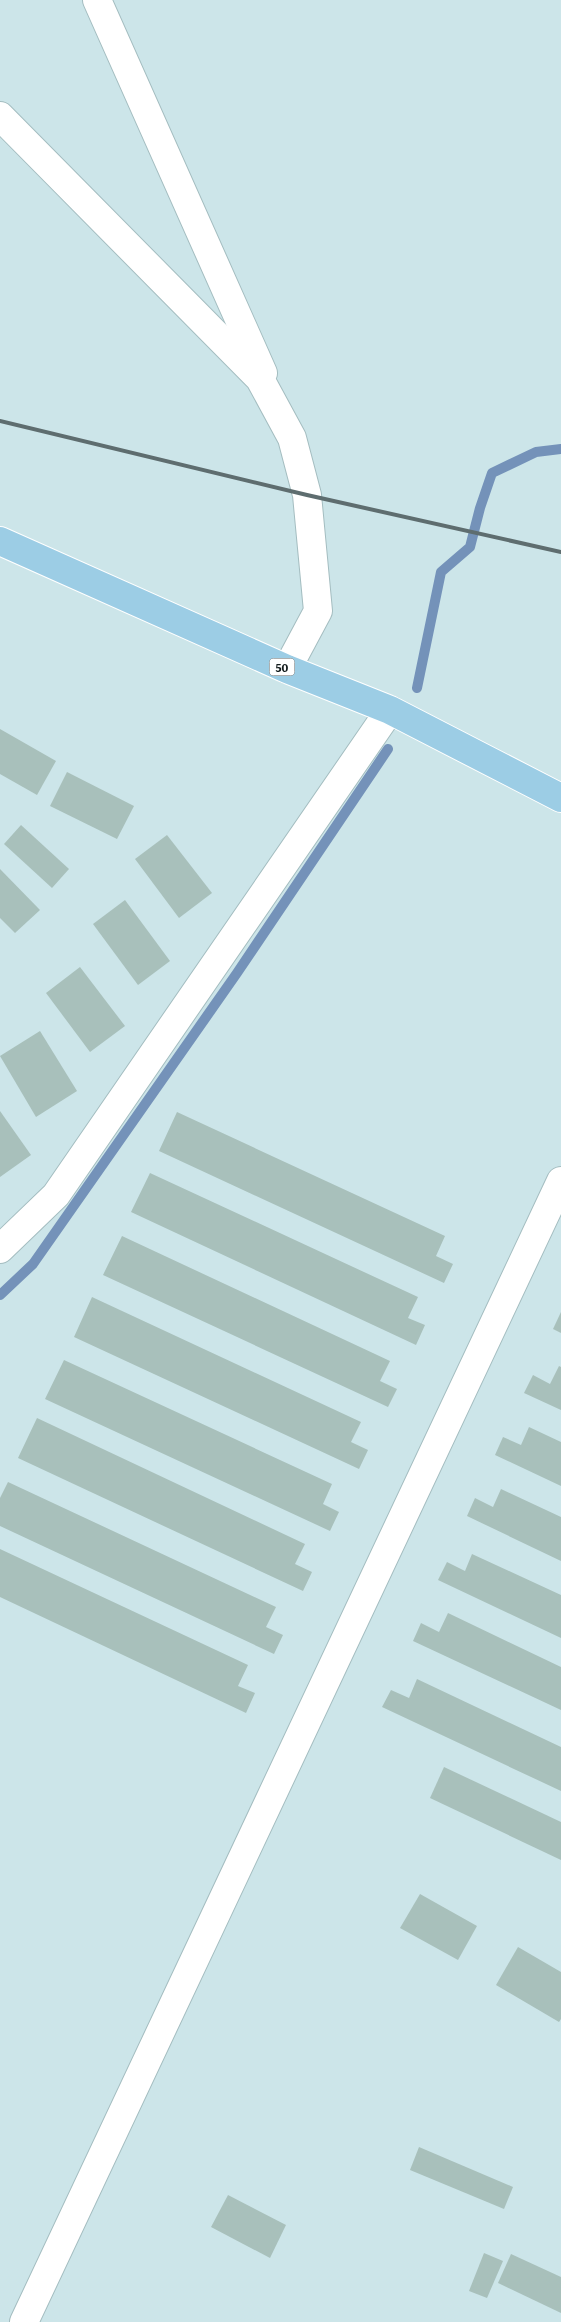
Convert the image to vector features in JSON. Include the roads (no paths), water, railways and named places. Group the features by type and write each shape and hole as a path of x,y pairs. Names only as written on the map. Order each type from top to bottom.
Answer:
{"main road":[{"name":"50","path":"0,542 287,669 390,710 561,798"}],"street":[{"path":"97,0 292,438 307,495 318,610 287,669"},
{"path":"0,116 260,379 292,438"},
{"path":"0,1249 56,1195 390,710"},
{"path":"24,2322 561,1181"}],"waterway":[{"path":"417,688 441,572 470,547 480,508 492,473 536,452 561,449"},
{"path":"0,1295 33,1264 237,973 388,749"}],"railway":[{"path":"0,421 307,495 561,552"}]}
